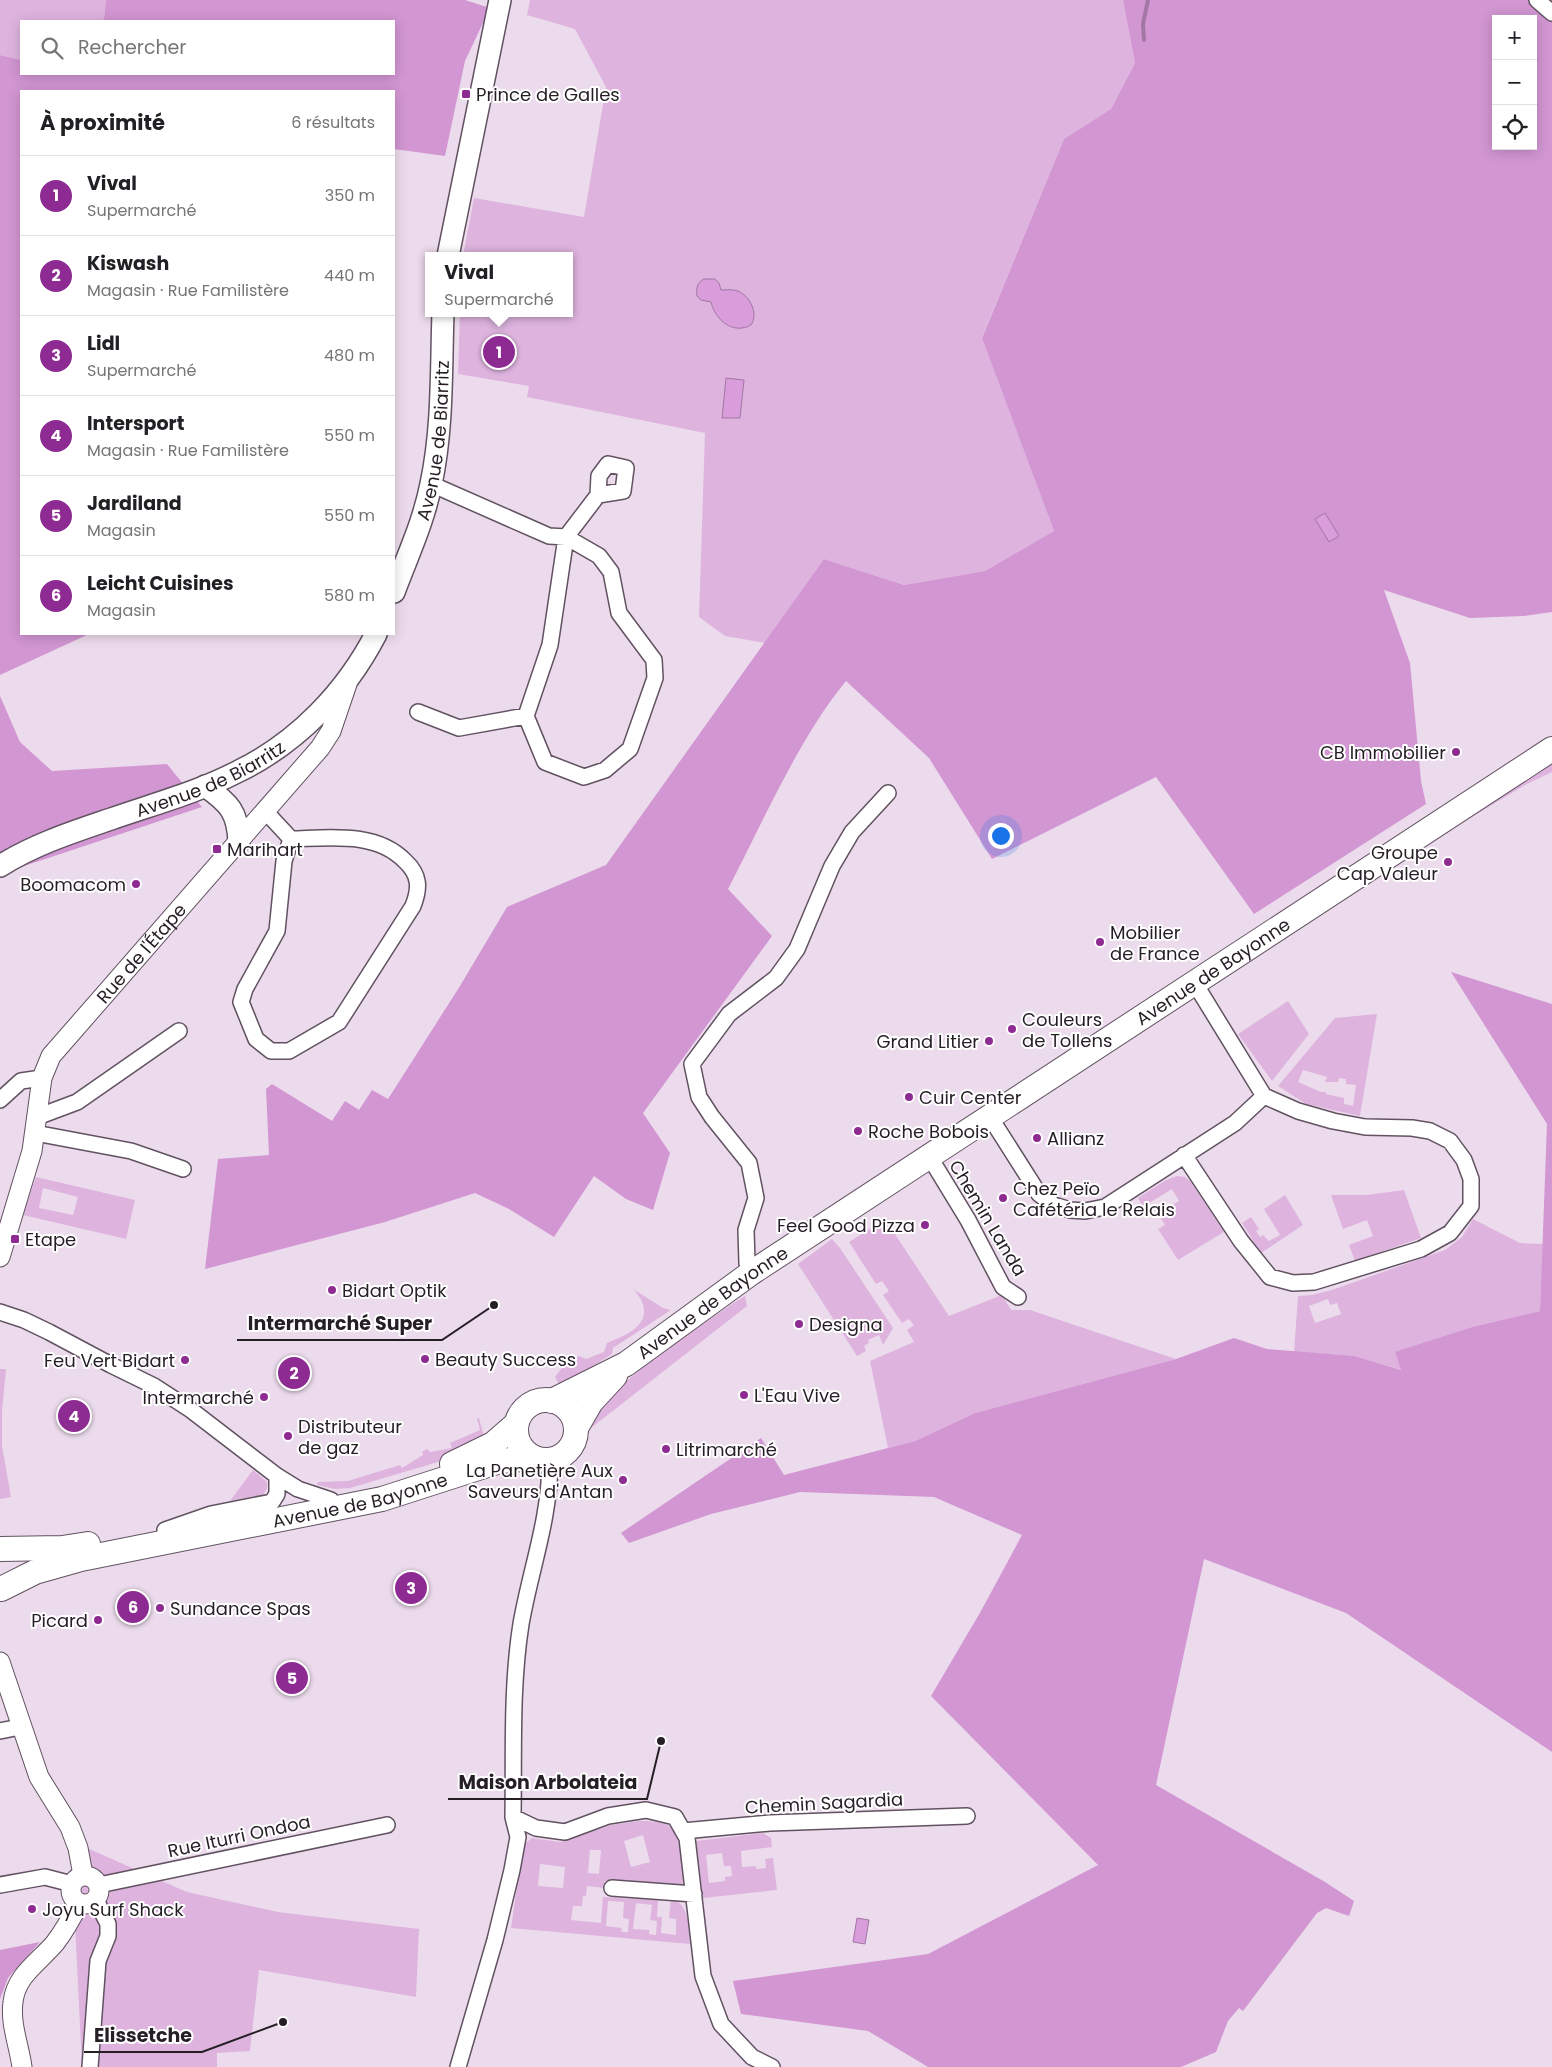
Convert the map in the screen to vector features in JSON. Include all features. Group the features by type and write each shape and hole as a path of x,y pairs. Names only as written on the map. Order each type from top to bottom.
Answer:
{"main road":[{"path":"449,252 500,0"},
{"name":"Avenue de Biarritz","path":"395,589 426,506 431,484 439,434 443,317"},
{"name":"Avenue de Biarritz","path":"0,866 33,847 205,786 240,771 291,740 348,680 375,635"},
{"name":"Avenue de Bayonne","path":"626,1364 751,1273 1552,749"},
{"path":"205,786 224,799 234,812 240,842"},
{"path":"552,1400 626,1364"},
{"path":"576,1428 591,1402 626,1364"},
{"path":"540,1400 552,1400 569,1410 574,1419 576,1436 564,1454 542,1459 525,1452 519,1444 516,1435 516,1424 520,1413 529,1405 540,1400"},
{"name":"Avenue de Bayonne","path":"0,1549 62,1548 154,1532 299,1497 331,1500 388,1487 441,1469 493,1444 516,1424"},
{"name":"Avenue de Bayonne","path":"0,1590 35,1572 81,1559 382,1500 500,1461 542,1459"},
{"name":"Avenue de Bayonne","path":"0,1554 36,1558 69,1555 132,1543 154,1532"},
{"path":"0,1554 4,1572 0,1590"}],"street":[{"path":"1536,0 1552,13"},
{"path":"431,484 549,536 566,537 599,556 611,572 620,613 654,660 655,678 630,749 605,770 584,777 545,762 526,716 550,645 566,537 598,495"},
{"name":"Rue de l'Étape","path":"0,1257 3,1241 32,1151 42,1078 52,1056 320,748 331,731 348,680"},
{"path":"418,712 459,728 526,716"},
{"path":"751,1273 747,1263 746,1230 756,1198 749,1163 712,1117 699,1097 692,1064 729,1014 776,978 797,949 832,866 852,832 888,793"},
{"path":"266,812 291,839 361,839 378,842 392,849 412,868 416,876 418,892 413,906 339,1022 289,1052 271,1051 256,1039 241,1002 245,989 277,931 284,861 291,839"},
{"path":"1184,1155 1241,1241 1270,1277 1293,1283 1314,1282 1421,1249 1450,1233 1470,1206 1471,1179 1464,1160 1450,1141 1430,1131 1412,1128 1364,1127 1333,1121 1298,1111 1264,1096 1194,982"},
{"path":"36,1125 77,1102 178,1031"},
{"path":"0,1100 21,1081 42,1078"},
{"path":"990,1117 1039,1194 1054,1205 1070,1210 1085,1211 1105,1207 1235,1123 1264,1096"},
{"path":"36,1125 131,1151 183,1169"},
{"name":"Chemin Landa","path":"928,1156 968,1220 1003,1287 1018,1297"},
{"path":"0,1312 41,1328 111,1366 154,1386 191,1410 277,1476 299,1497"},
{"path":"458,2067 495,1940 518,1837 513,1817 516,1666 528,1587 544,1529 550,1482 542,1459"},
{"name":"Avenue de Bayonne","path":"154,1532 211,1514 272,1502 277,1494 277,1476"},
{"name":"Avenue de Bayonne","path":"214,1534 244,1523 300,1511 299,1497"},
{"path":"0,1662 20,1727 39,1777 70,1827 78,1848 86,1889 108,1924 108,1936 98,1961 90,2067"},
{"path":"0,1731 20,1727"},
{"path":"513,1817 536,1828 565,1832 608,1816 646,1810 675,1817 687,1838 703,1976 721,2024 752,2058 772,2067"},
{"name":"Chemin Sagardia","path":"683,1831 770,1822 966,1816"},
{"name":"Rue Iturri Ondoa","path":"86,1889 387,1824"},
{"path":"0,1885 46,1877 86,1889"},
{"path":"612,1888 694,1894"},
{"path":"22,2067 13,2020 13,2001 18,1985 28,1970 54,1943 68,1924 86,1889"}],"shaded area":[{"path":"0,0 106,0 104,20 20,20 20,60 0,55"},
{"path":"106,0 465,0 490,8 465,61 445,156 395,149 395,90 20,90 20,635 87,635 0,675 0,55 20,60 20,75 395,75 395,20 102,20"},
{"path":"530,0 1123,0 1135,63 1111,109 1064,139 982,337 1054,531 985,571 904,585 824,559 765,643 725,636 699,617 705,433 527,397 529,386 458,374 460,317 573,317 573,252 464,252 474,198 584,217 606,87 575,29 527,15"},
{"path":"1123,0 1552,0 1552,612 1524,616 1470,618 1384,590 1410,663 1421,781 1426,804 1254,914 1156,777 992,859 929,758 846,681 797,754 728,889 772,936 643,1113 670,1153 653,1210 626,1199 594,1176 554,1237 509,1209 475,1193 385,1222 205,1269 218,1159 269,1155 266,1089 272,1084 332,1121 345,1101 359,1110 372,1090 388,1099 460,986 507,907 606,865 824,559 904,585 985,571 1054,531 982,338 1064,139 1111,109 1135,63"},
{"path":"704,279 715,279 719,283 721,290 736,290 742,293 754,311 751,325 744,328 731,327 721,320 716,315 711,302 701,300 697,296 698,286"},
{"path":"726,378 744,380 740,418 722,418"},
{"path":"1325,513 1339,536 1329,542 1315,519"},
{"path":"0,696 20,742 52,771 167,764 202,807 12,870 0,878"},
{"path":"1552,760 1552,772 1527,784 1410,854"},
{"path":"1451,972 1552,1004 1552,1752 1346,1613 1204,1559 1156,1785 1325,1882 1354,1901 1349,1916 1326,1908 1317,1913 1243,2011 1239,2008 1228,2021 1216,2052 1181,2067 928,2067 868,2031 741,2014 733,1981 928,1954 1098,1865 931,1696 981,1611 1022,1535 934,1497 800,1492 711,1514 629,1543 621,1533 761,1438 784,1475 915,1441 975,1413 1176,1359 1234,1338 1267,1349 1355,1356 1401,1370 1395,1352 1472,1327 1540,1311 1547,1124"},
{"path":"1288,1001 1309,1034 1272,1081 1238,1034"},
{"path":"1377,1014 1360,1116 1306,1104 1278,1086 1335,1018","holes":["1303,1070 1327,1077 1325,1082 1338,1082 1339,1078 1346,1079 1346,1084 1356,1085 1353,1106 1344,1104 1344,1098 1326,1094 1326,1092 1321,1092 1298,1082"]},
{"path":"1177,1176 1185,1177 1190,1181 1224,1232 1178,1260 1158,1229 1165,1225 1158,1214 1179,1201 1172,1189 1143,1207 1138,1198 1166,1180"},
{"path":"36,1177 135,1200 126,1239 23,1215","holes":["43,1188 78,1197 73,1215 39,1208"]},
{"path":"1404,1190 1421,1238 1355,1261 1349,1245 1373,1236 1367,1220 1343,1229 1331,1195 1367,1195"},
{"path":"1285,1195 1303,1225 1261,1253 1242,1223 1251,1217 1259,1229 1256,1231 1260,1237 1263,1235 1269,1241 1280,1235 1264,1209"},
{"path":"885,1219 949,1316 1002,1295 1011,1310 1030,1310 1176,1359 975,1413 915,1441 888,1448 870,1361 914,1342 907,1330 914,1325 909,1319 902,1323 883,1295 889,1291 882,1281 876,1284 849,1242"},
{"path":"1473,1219 1520,1243 1543,1244 1540,1311 1472,1327 1395,1353 1402,1370 1355,1356 1294,1352 1298,1296 1332,1290 1445,1250 1462,1237","holes":["1328,1299 1330,1305 1337,1303 1341,1314 1315,1323 1309,1306"]},
{"path":"832,1239 840,1248 893,1328 883,1345 879,1335 868,1340 869,1343 864,1346 866,1351 857,1356 798,1264"},
{"path":"633,1289 663,1308 671,1310 613,1348 612,1354 563,1385 559,1384 555,1377 566,1366 565,1364 579,1356 586,1359 604,1352 607,1343 635,1329 640,1324 644,1310 641,1300"},
{"path":"745,1296 747,1306 591,1428 597,1413 611,1396 630,1379 675,1344"},
{"path":"0,1369 6,1369 2,1412 2,1446 11,1497 0,1499"},
{"path":"477,1418 479,1418 485,1440 438,1462 350,1488 335,1489 317,1485 318,1482 348,1481 400,1465 402,1468 423,1455 422,1452 427,1449 430,1452 452,1448 450,1443 480,1430"},
{"path":"253,1470 267,1482 267,1488 263,1495 230,1501"},
{"path":"646,1821 658,1822 669,1826 677,1837 679,1845 683,1886 605,1881 604,1888 587,1886 582,1906 573,1906 571,1920 601,1923 603,1897 658,1900 657,1917 662,1917 661,1933 676,1935 676,1919 669,1918 671,1899 682,1905 685,1911 690,1944 511,1928 523,1845 532,1838 560,1842 612,1825","holes":["643,1835 650,1862 631,1867 624,1841","590,1850 601,1850 599,1874 588,1873","540,1864 565,1867 563,1888 538,1886","608,1901 624,1902 623,1918 629,1919 628,1932 621,1932 622,1928 606,1926","636,1903 652,1905 650,1920 657,1921 656,1935 649,1934 649,1930 633,1929"]},
{"path":"763,1833 771,1838 772,1847 741,1851 742,1867 756,1866 756,1869 766,1868 765,1859 773,1858 777,1890 703,1898 696,1841","holes":["722,1853 724,1866 731,1866 732,1876 725,1877 725,1881 709,1883 706,1855"]},
{"path":"71,1841 187,1892 278,1912 419,1929 416,1997 259,1970 250,2051 217,2053 217,2067 82,2067"},
{"path":"857,1918 869,1920 865,1944 853,1942"},
{"path":"40,1942 8,1978 0,1999 0,1950"}],"waterway":[{"path":"1144,40 1143,24 1148,0"}],"place":[{"name":"Prince de Galles","path":"466,94"},
{"name":"Vival","path":"499,352"},
{"name":"CB Immobilier","path":"1456,752"},
{"name":"Marihart","path":"217,849"},
{"name":"Groupe Cap Valeur","path":"1448,862"},
{"name":"Boomacom","path":"136,884"},
{"name":"Mobilier de France","path":"1100,942"},
{"name":"Couleurs de Tollens","path":"1012,1029"},
{"name":"Grand Litier","path":"989,1041"},
{"name":"Cuir Center","path":"909,1097"},
{"name":"Roche Bobois","path":"858,1131"},
{"name":"Allianz","path":"1037,1138"},
{"name":"Chez Peïo Cafétéria le Relais","path":"1003,1198"},
{"name":"Feel Good Pizza","path":"925,1225"},
{"name":"Etape","path":"15,1239"},
{"name":"Bidart Optik","path":"332,1290"},
{"name":"Intermarché Super","path":"494,1305"},
{"name":"Designa","path":"799,1324"},
{"name":"Beauty Success","path":"425,1359"},
{"name":"Feu Vert Bidart","path":"185,1360"},
{"name":"Kiswash","path":"294,1373"},
{"name":"L'Eau Vive","path":"744,1395"},
{"name":"Intermarché","path":"264,1397"},
{"name":"Intersport","path":"74,1416"},
{"name":"Distributeur de gaz","path":"288,1436"},
{"name":"Litrimarché","path":"666,1449"},
{"name":"La Panetière Aux Saveurs d'Antan","path":"623,1480"},
{"name":"Lidl","path":"411,1588"},
{"name":"Leicht Cuisines","path":"133,1607"},
{"name":"Sundance Spas","path":"160,1608"},
{"name":"Picard","path":"98,1620"},
{"name":"Jardiland","path":"292,1678"},
{"name":"Maison Arbolateia","path":"661,1741"},
{"name":"Joyu Surf Shack","path":"32,1909"},
{"name":"Elissetche","path":"283,2022"}]}
